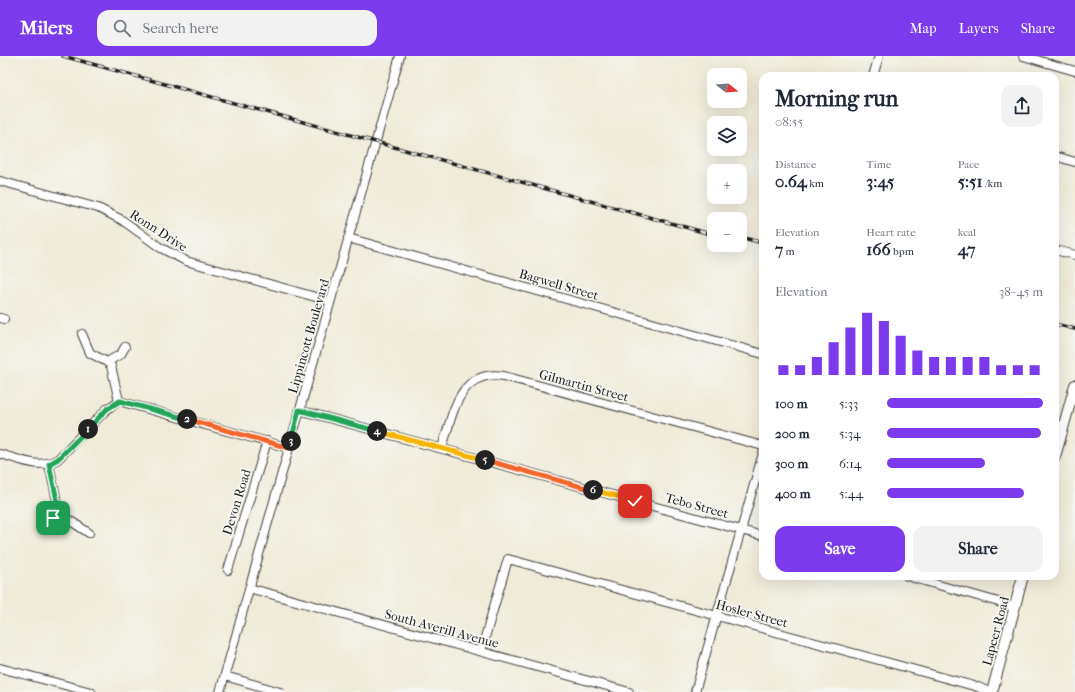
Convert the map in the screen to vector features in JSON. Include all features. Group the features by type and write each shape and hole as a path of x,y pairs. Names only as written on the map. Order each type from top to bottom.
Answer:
{"main road":[{"path":"1059,431 1075,384"},
{"name":"Lapeer Road","path":"990,692 1022,580"}],"street":[{"name":"Lippincott Boulevard","path":"220,692 400,56"},
{"path":"874,72 879,56"},
{"path":"1023,56 1075,71"},
{"path":"1059,157 1075,162"},
{"name":"Ronn Drive","path":"0,181 98,208 122,220 161,248 186,261 330,301"},
{"name":"Bagwell Street","path":"348,238 759,353"},
{"path":"1059,251 1075,255"},
{"path":"82,334 90,353 109,364 120,401"},
{"path":"109,364 121,354 125,347"},
{"name":"Gilmartin Street","path":"442,448 455,404 464,391 478,378 490,374 512,378 759,445"},
{"path":"0,454 36,464 49,464 58,459 107,409 120,401 289,448"},
{"name":"Tebo Street","path":"299,410 759,535"},
{"name":"Devon Road","path":"228,570 267,441"},
{"path":"49,464 60,514 89,533"},
{"path":"695,692 759,467"},
{"path":"41,523 60,514"},
{"name":"Hosler Street","path":"481,651 508,558 978,687 990,692"},
{"path":"922,580 1002,602 1015,608"},
{"name":"South Averill Avenue","path":"249,588 629,692"},
{"path":"0,668 91,692"},
{"path":"225,676 280,692"}],"railway":[{"path":"63,56 707,233"},
{"path":"747,239 759,242"},
{"path":"1059,325 1075,329"}],"route":[{"path":"53,518 60,514 49,464 58,459 107,409 120,401 289,448 299,410 635,501"}]}
